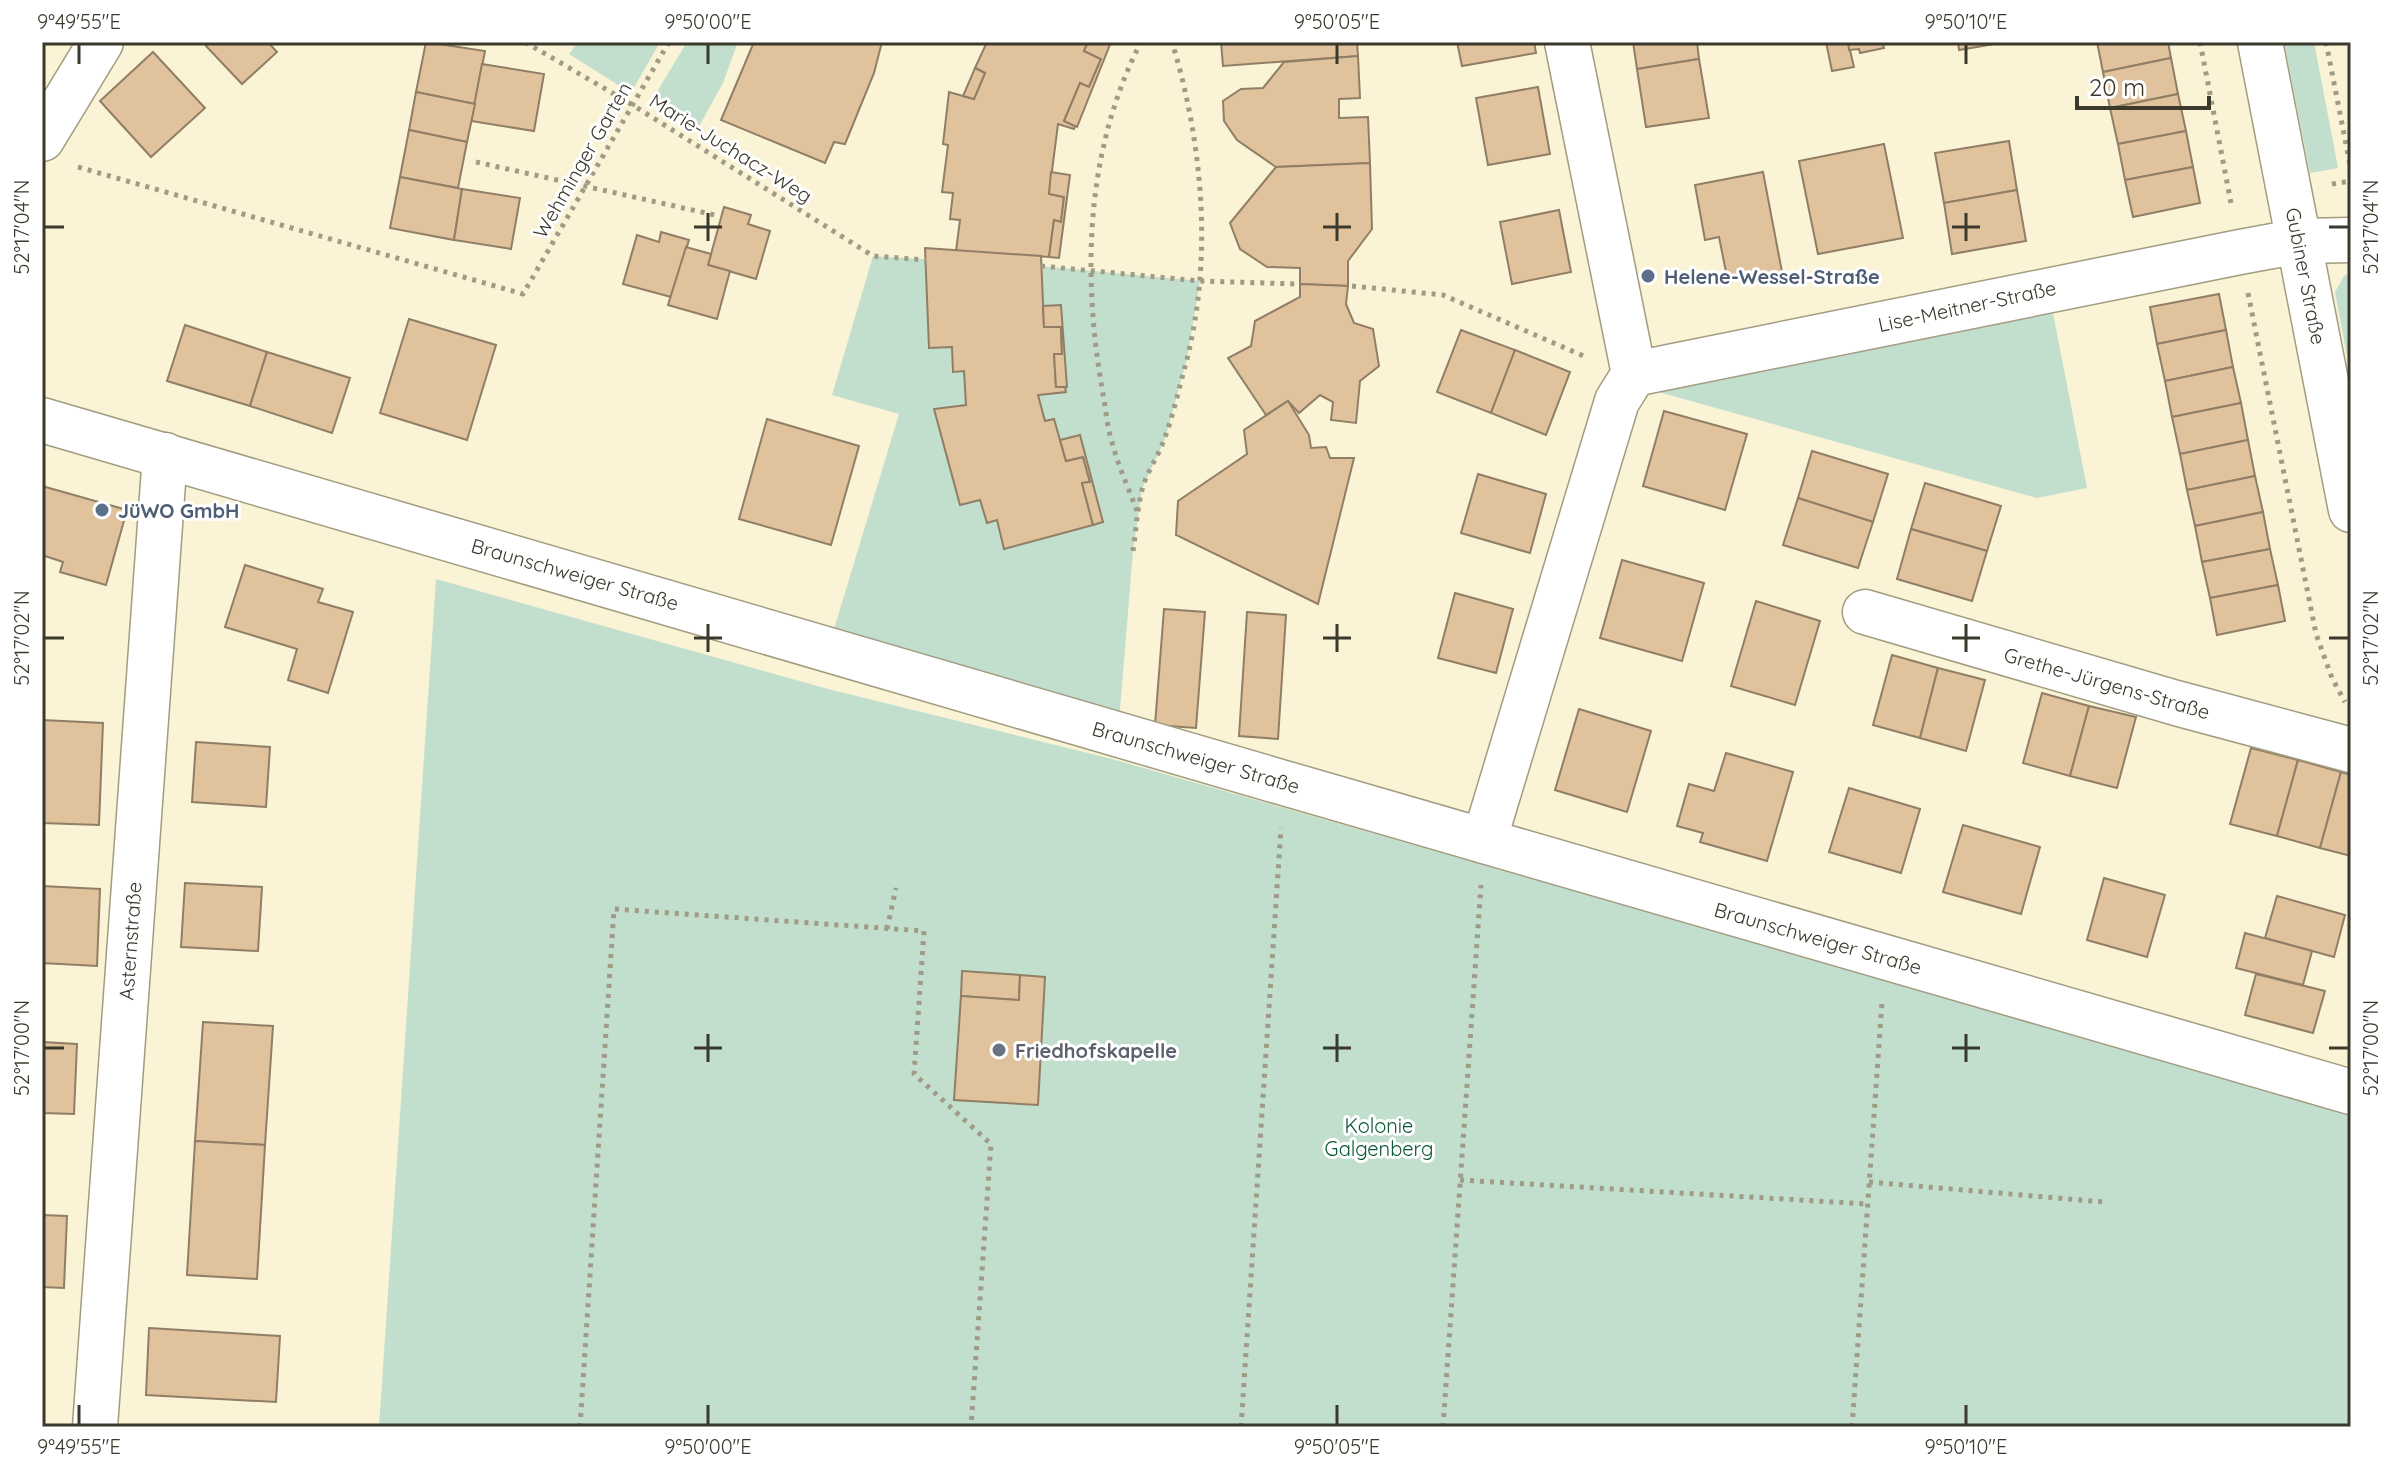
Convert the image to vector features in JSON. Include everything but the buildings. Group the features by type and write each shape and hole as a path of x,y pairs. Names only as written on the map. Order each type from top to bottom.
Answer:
{"street":[{"path":"57,152 101,42"},
{"path":"1484,841 1617,401 1634,374 1567,42"},
{"name":"Gubiner Straße","path":"2260,42 2351,510"},
{"name":"Lise-Meitner-Straße","path":"1634,374 2240,252 2300,241 2351,240"},
{"name":"Braunschweiger Straße","path":"42,420 2351,1092"},
{"name":"Asternstraße","path":"95,1427 165,455"},
{"name":"Grethe-Jürgens-Straße","path":"1865,612 2176,703 2351,750"}],"path":[{"name":"Marie-Juchacz-Weg","path":"525,42 631,104 873,256 926,260"},
{"name":"Wehminger Garten","path":"57,152 523,294 669,42"},
{"path":"1138,514 1112,443 1097,358 1091,271 1098,172 1128,66 1141,42"},
{"path":"1133,551 1142,489 1165,439 1187,359 1200,281 1201,219 1195,149 1183,78 1172,42"},
{"path":"2200,42 2316,634 2332,678 2351,709"},
{"path":"2326,42 2351,170"},
{"path":"476,162 715,215"},
{"path":"1041,266 1200,281 1298,284"},
{"path":"1352,286 1443,295 1614,369 1634,374"},
{"path":"1241,1427 1284,783"},
{"path":"1443,1427 1484,841"},
{"path":"887,929 896,888"},
{"path":"580,1427 614,909 924,931 914,1074 991,1144 971,1427"},
{"path":"1852,1427 1885,957"},
{"path":"1460,1180 1868,1204"},
{"path":"1869,1182 2104,1202"}],"green space":[{"path":"578,42 660,42 631,93 569,54"},
{"path":"687,42 738,42 723,83 697,130 652,100"},
{"path":"2284,42 2314,42 2338,168 2310,173"},
{"path":"873,256 1041,266 1200,281 1187,359 1165,439 1142,489 1133,551 1118,734 828,649 899,414 832,395"},
{"path":"2351,272 2351,378 2335,292 2344,276"},
{"path":"2053,313 2087,488 2037,498 1641,387"},
{"name":"Kolonie Galgenberg","path":"436,579 828,689 1112,759 2351,1112 2351,1427 379,1427"}],"place":[{"name":"Helene-Wessel-Straße","path":"1648,276"},
{"name":"JüWO GmbH","path":"102,510"},
{"name":"Friedhofskapelle","path":"999,1050"}]}
